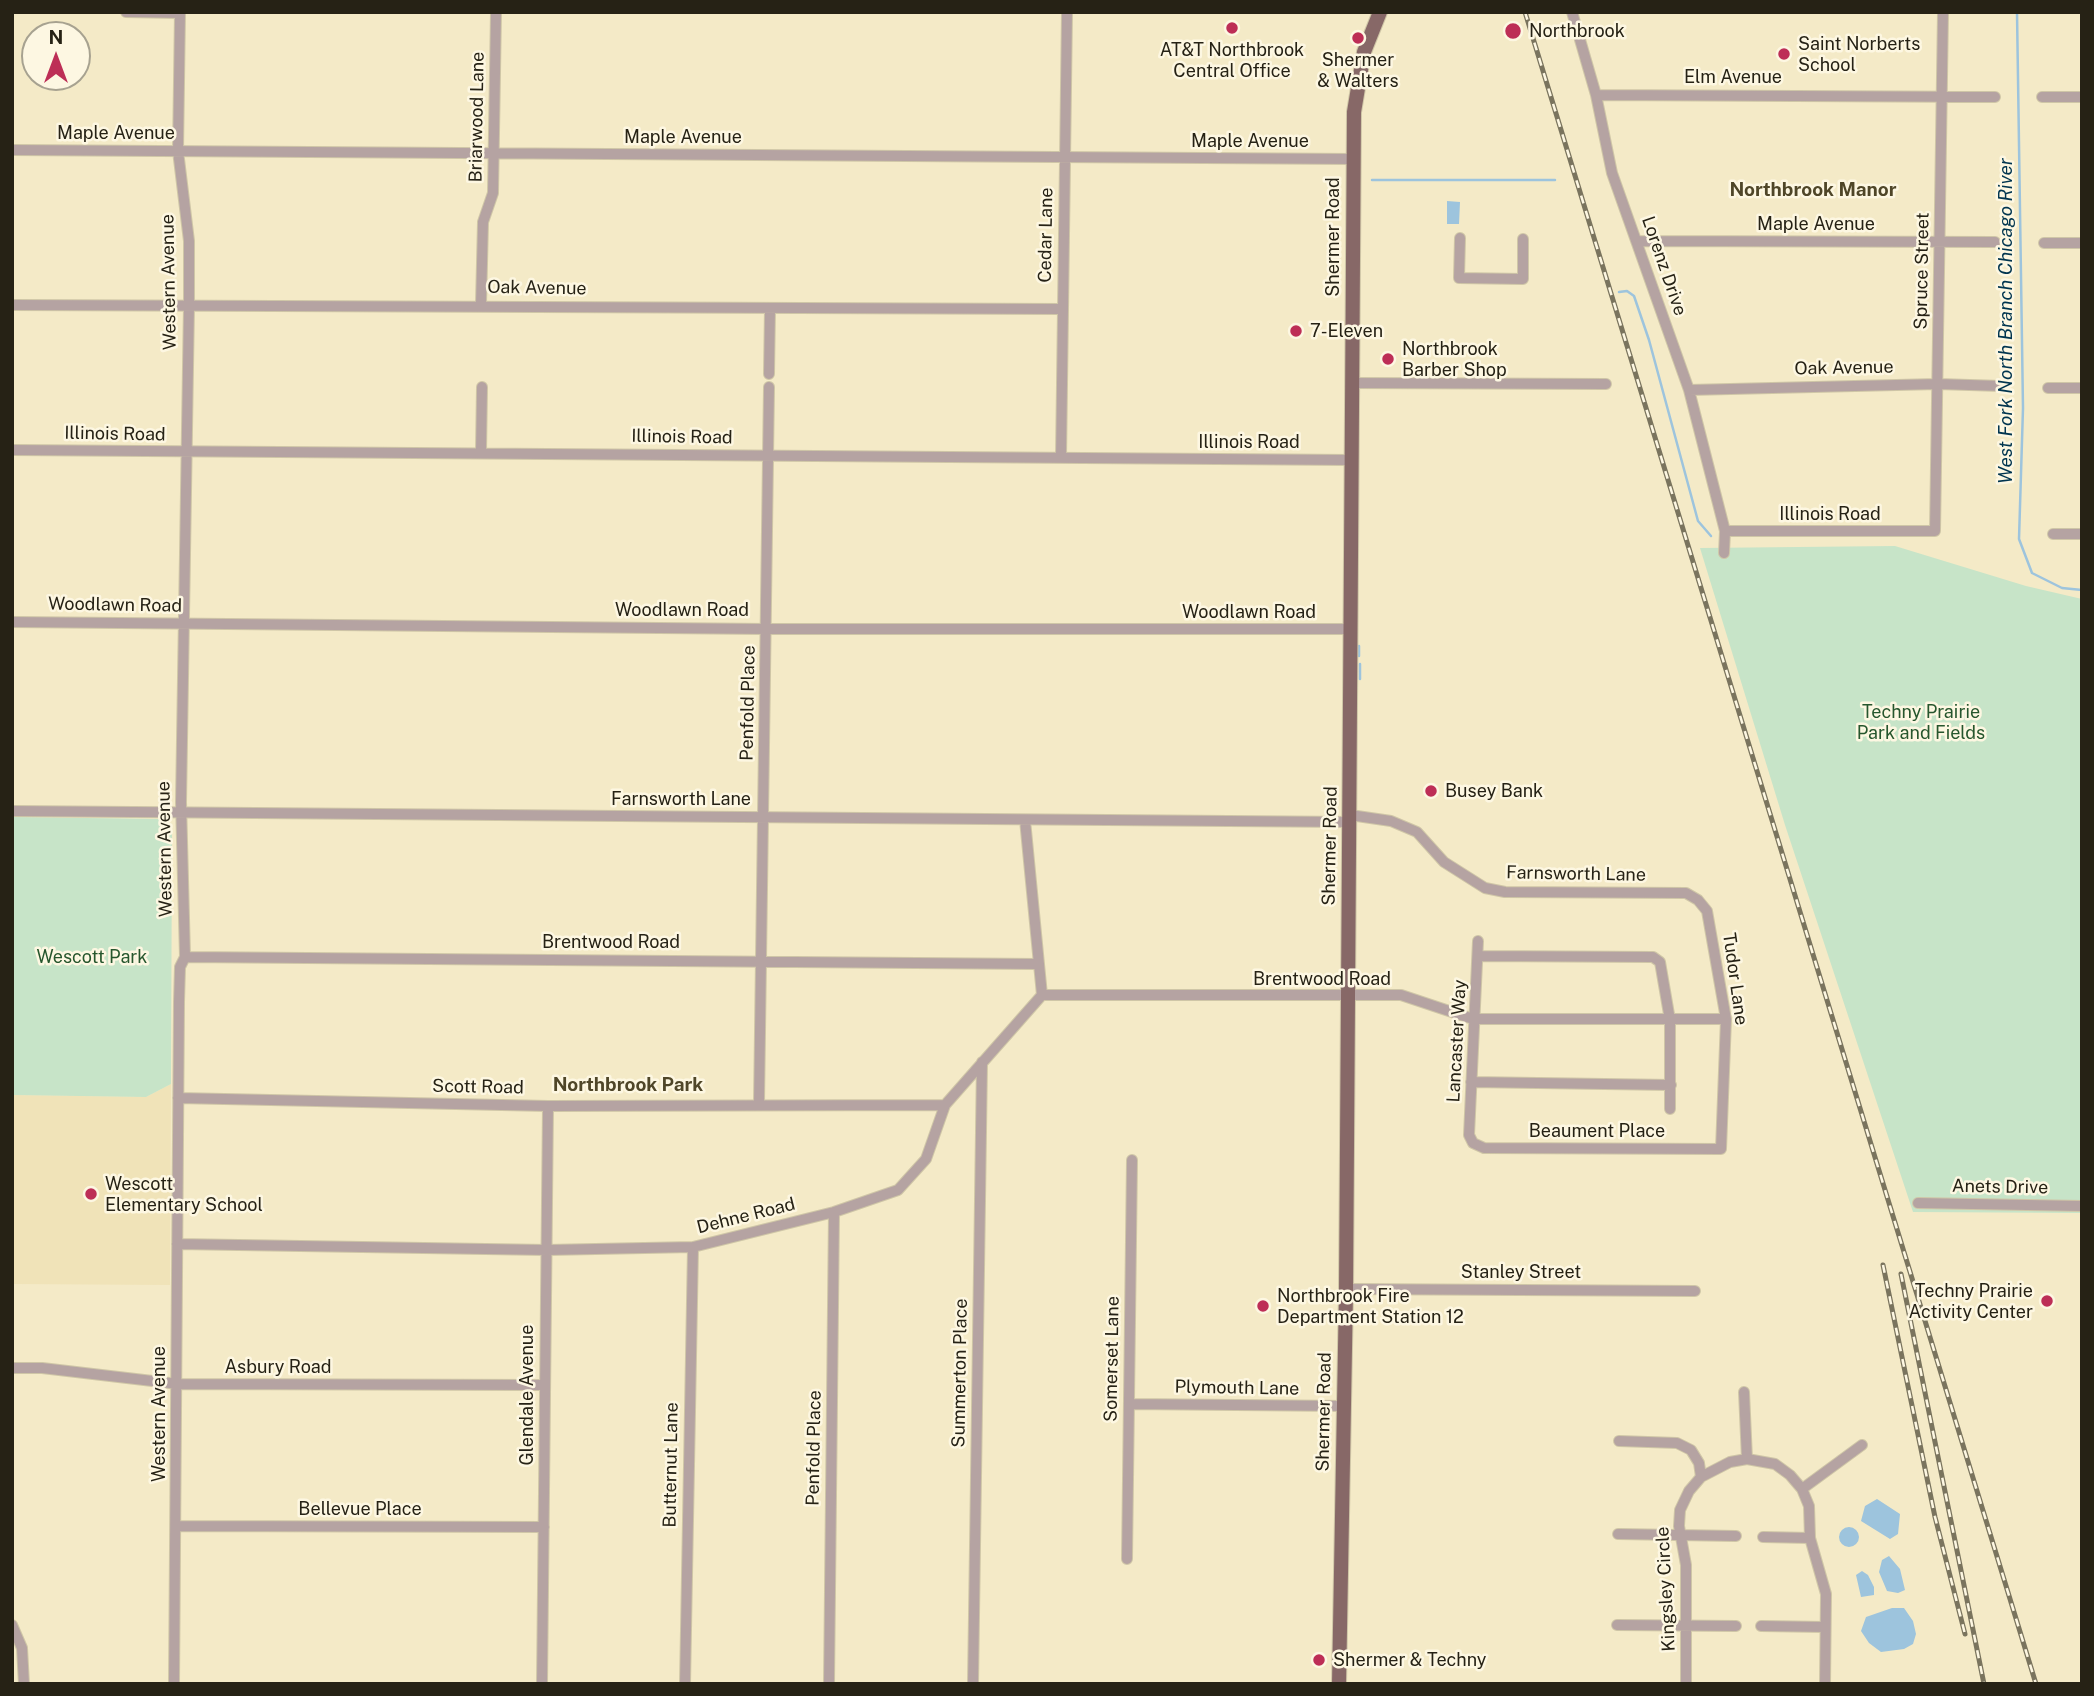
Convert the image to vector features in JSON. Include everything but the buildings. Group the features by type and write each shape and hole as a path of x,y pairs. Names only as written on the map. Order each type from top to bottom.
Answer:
{"main road":[{"name":"Shermer Road","path":"1339,1684 1346,1289 1353,159 1358,84 1364,52 1380,12"}],"street":[{"path":"126,12 180,13"},
{"name":"Briarwood Lane","path":"481,304 483,222 493,193 496,12"},
{"name":"Cedar Lane","path":"1061,458 1067,12"},
{"name":"Lorenz Drive","path":"1572,12 1597,95 1612,173 1689,390 1725,531"},
{"name":"Spruce Street","path":"1935,531 1943,12"},
{"name":"Western Avenue","path":"174,1684 178,1098 180,967 185,957 181,813 189,305 189,241 178,151 180,13"},
{"name":"Elm Avenue","path":"1597,95 1995,97"},
{"path":"2042,97 2082,97"},
{"name":"Maple Avenue","path":"12,150 1353,159"},
{"path":"1460,238 1459,278 1510,279 1523,279 1523,239"},
{"name":"Maple Avenue","path":"1637,241 1995,242"},
{"path":"2044,243 2082,243"},
{"name":"Oak Avenue","path":"12,304 481,304 1062,310"},
{"path":"769,374 770,308"},
{"path":"1351,383 1606,384"},
{"name":"Oak Avenue","path":"1689,390 1937,384 2001,386"},
{"path":"481,452 482,387"},
{"name":"Penfold Place","path":"759,1104 769,387"},
{"path":"2048,388 2082,388"},
{"name":"Illinois Road","path":"12,450 1351,460"},
{"path":"1724,553 1725,531"},
{"name":"Illinois Road","path":"1725,531 1935,531"},
{"path":"2053,534 2082,534"},
{"name":"Woodlawn Road","path":"12,622 1351,629"},
{"name":"Farnsworth Lane","path":"12,811 1025,821 1391,821 1417,832 1444,862 1485,888 1505,892 1686,893 1698,900"},
{"path":"1025,821 1042,995"},
{"name":"Tudor Lane","path":"1698,900 1707,911 1726,1019 1721,1149"},
{"name":"Lancaster Way","path":"1473,1143 1469,1135 1473,1019 1478,1001 1478,941"},
{"path":"1478,956 1653,957 1660,962 1670,1020 1670,1109"},
{"name":"Brentwood Road","path":"185,957 1038,964"},
{"name":"Brentwood Road","path":"1042,995 1401,995 1473,1019 1726,1019"},
{"name":"Dehne Road","path":"177,1244 547,1250 693,1247 834,1212 898,1190 926,1159 945,1105 1042,995"},
{"name":"Summerton Place","path":"973,1684 982,1062"},
{"path":"1471,1082 1671,1086"},
{"name":"Scott Road","path":"178,1098 548,1106 945,1105"},
{"name":"Glendale Avenue","path":"542,1684 548,1106"},
{"name":"Beaument Place","path":"1473,1143 1484,1148 1721,1149"},
{"name":"Somerset Lane","path":"1127,1559 1132,1160"},
{"name":"Anets Drive","path":"1918,1203 2082,1206"},
{"name":"Penfold Place","path":"830,1684 834,1212"},
{"name":"Butternut Lane","path":"685,1684 693,1247"},
{"name":"Stanley Street","path":"1346,1289 1695,1291"},
{"name":"Asbury Road","path":"12,1368 178,1384 544,1385"},
{"path":"1744,1392 1747,1459"},
{"name":"Plymouth Lane","path":"1129,1404 1344,1406"},
{"path":"1619,1441 1677,1443 1691,1450 1699,1462 1701,1477 1730,1462 1747,1459 1775,1464 1790,1475 1802,1489 1809,1506 1810,1538 1826,1594 1825,1684"},
{"path":"1802,1489 1862,1445"},
{"name":"Kingsley Circle","path":"1686,1684 1686,1565 1681,1535 1681,1510 1689,1491 1701,1477"},
{"name":"Bellevue Place","path":"176,1526 544,1527"},
{"path":"1618,1534 1736,1536"},
{"path":"1763,1537 1810,1538"},
{"path":"12,1625 22,1648 24,1684"},
{"path":"1617,1625 1736,1626"},
{"path":"1761,1626 1825,1627"}],"shaded area":[{"name":"Wescott Elementary School","path":"171,1084 170,1285 12,1284 12,1095 146,1097"}],"green space":[{"name":"Techny Prairie Park and Fields","path":"1895,546 2026,586 2082,599 2082,1213 1913,1212 1785,825 1700,548"},
{"name":"Wescott Park","path":"12,817 161,819 172,824 171,1084 146,1097 12,1095"}],"water":[{"path":"1447,201 1460,202 1459,224 1447,224"},
{"path":"1877,1499 1900,1514 1898,1534 1890,1539 1861,1521 1865,1506"},
{"path":"1849,1527 1856,1530 1859,1537 1856,1544 1849,1547 1842,1544 1839,1537 1842,1530"},
{"path":"1889,1556 1900,1569 1905,1590 1898,1593 1887,1591 1879,1572 1882,1560"},
{"path":"1862,1571 1868,1575 1874,1587 1874,1595 1861,1597 1856,1575"},
{"path":"1892,1608 1904,1608 1913,1621 1916,1634 1913,1644 1904,1649 1881,1652 1869,1643 1861,1631 1866,1617"}],"waterway":[{"name":"West Fork North Branch Chicago River","path":"2017,12 2023,408 2019,539 2032,573 2062,588 2082,590"},
{"path":"1372,180 1555,180"},
{"path":"1619,292 1627,291 1634,296 1649,340 1698,521 1711,536"},
{"path":"1359,646 1359,656"},
{"path":"1360,664 1360,679"}],"railway":[{"path":"1525,12 2036,1684"},
{"path":"1883,1265 1935,1517 1965,1634"},
{"path":"1901,1274 1984,1684"}],"place":[{"name":"AT&T Northbrook Central Office","path":"1232,28"},
{"name":"Northbrook","path":"1513,31"},
{"name":"Shermer & Walters","path":"1358,38"},
{"name":"Saint Norberts School","path":"1784,54"},
{"name":"7-Eleven","path":"1296,331"},
{"name":"Northbrook Barber Shop","path":"1388,359"},
{"name":"Busey Bank","path":"1431,791"},
{"name":"Wescott Elementary School","path":"91,1194"},
{"name":"Techny Prairie Activity Center","path":"2047,1301"},
{"name":"Northbrook Fire Department Station 12","path":"1263,1306"},
{"name":"Shermer & Techny","path":"1319,1660"}],"district":[{"name":"Northbrook Manor","path":"1813,190"},
{"name":"Northbrook Park","path":"628,1085"}]}
